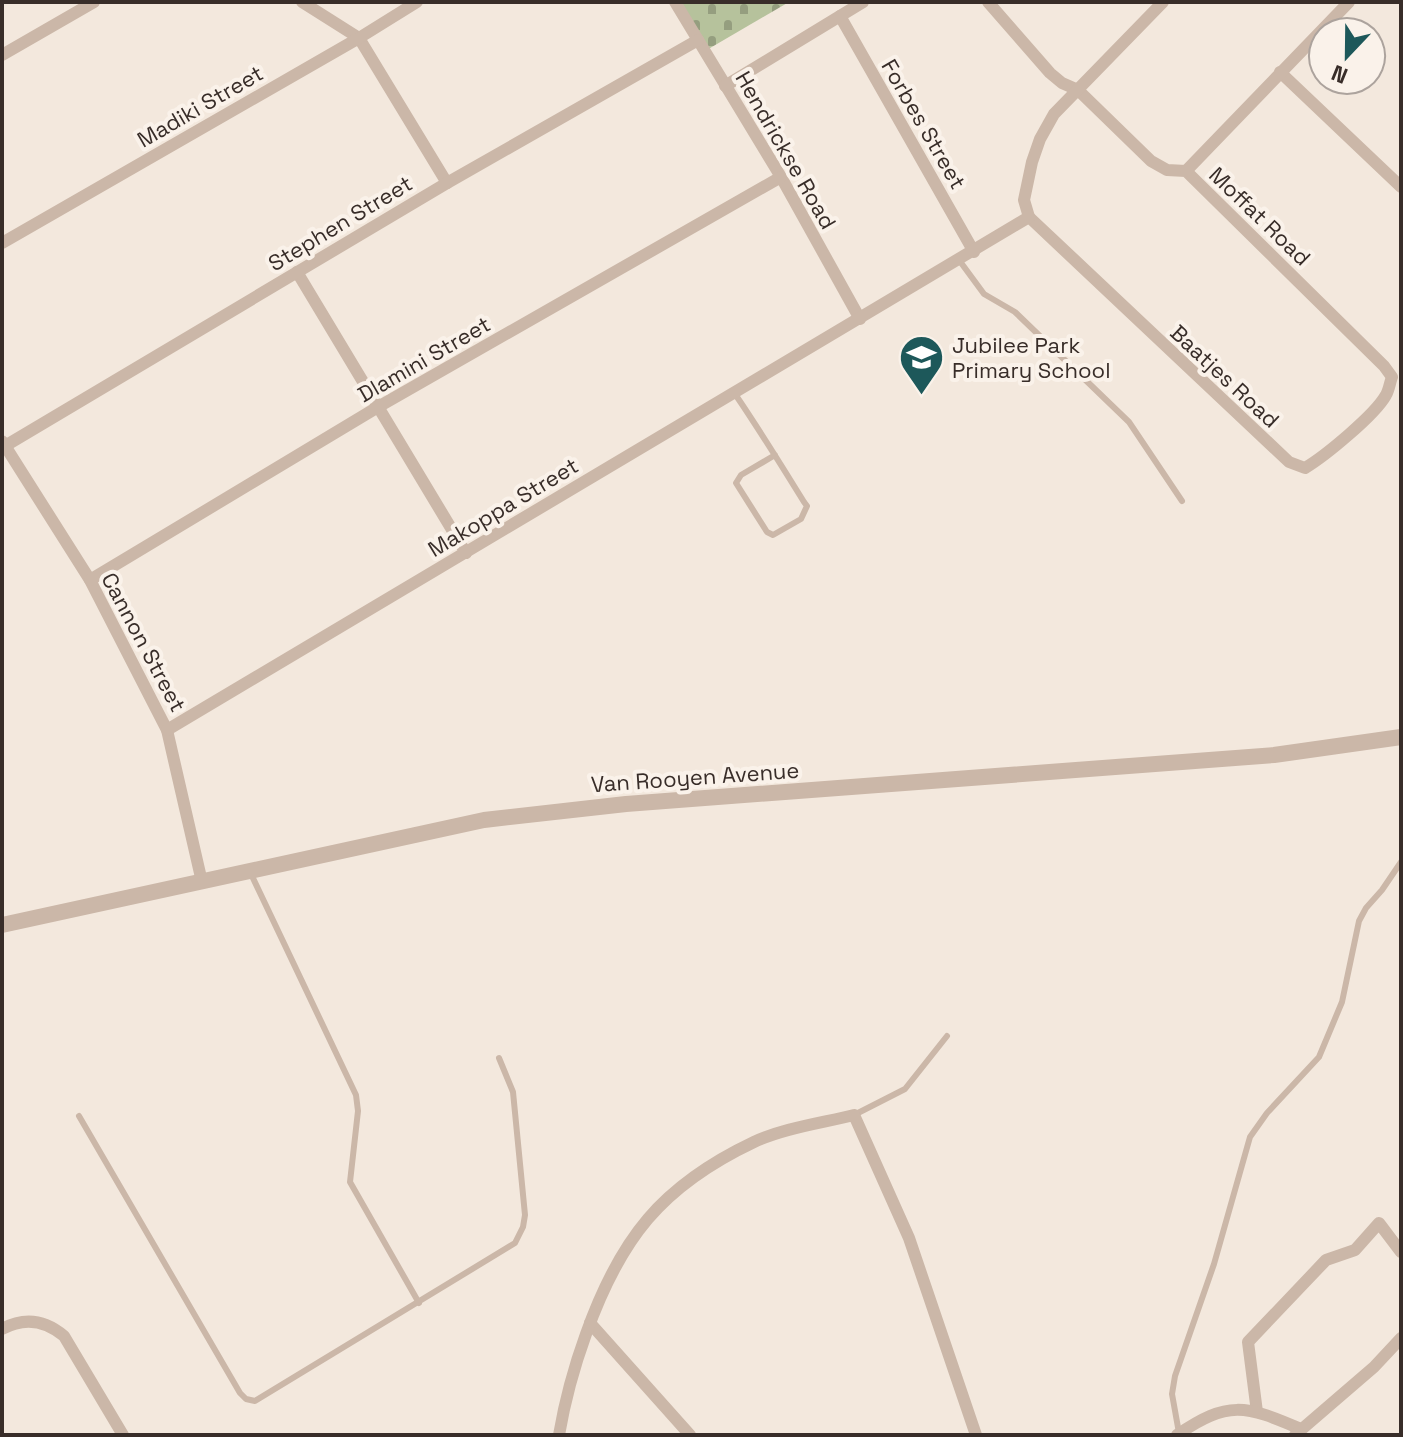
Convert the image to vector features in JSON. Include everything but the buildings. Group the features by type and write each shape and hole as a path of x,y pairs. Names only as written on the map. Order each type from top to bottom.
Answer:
{"street":[{"path":"2,55 94,2"},
{"path":"302,2 359,38 447,183"},
{"name":"Madiki Street","path":"2,243 417,2"},
{"name":"Hendrickse Road","path":"675,2 781,177 860,319"},
{"path":"725,86 863,2"},
{"path":"1029,217 1024,200 1040,139 1054,114 1163,2"},
{"path":"1186,171 1349,2"},
{"name":"Moffat Road","path":"992,3 1050,73 1078,90 1151,161 1167,170 1186,171 1392,377"},
{"name":"Forbes Street","path":"840,16 974,252"},
{"name":"Stephen Street","path":"4,443 698,40"},
{"path":"1280,72 1401,187"},
{"name":"Dlamini Street","path":"90,580 378,407 781,177"},
{"name":"Makoppa Street","path":"167,730 1029,217"},
{"name":"Baatjes Road","path":"1029,217 1264,442 1289,462 1305,468 1316,461 1375,409 1386,395 1392,377"},
{"path":"297,272 466,553"},
{"name":"Cannon Street","path":"4,443 90,580 167,730 202,882"},
{"name":"Van Rooyen Avenue","path":"2,925 484,820 540,812 1274,755 1401,737"},
{"path":"559,1435 573,1371 604,1285 628,1241 672,1193 696,1175 753,1143 854,1115 909,1238 976,1435"},
{"path":"1257,1412 1248,1342 1326,1260 1355,1250 1379,1223 1401,1252"},
{"path":"2,1329 20,1322 38,1322 53,1327 64,1336 123,1435"},
{"path":"590,1323 690,1435"},
{"path":"1178,1434 1206,1416 1230,1408 1257,1412 1298,1432 1374,1367 1401,1338"}],"lane":[{"path":"959,260 984,294 1015,312 1129,422 1182,501"},
{"path":"735,394 775,455 807,506 801,519 773,535 767,532 736,483 741,475 775,455"},
{"path":"1178,1434 1172,1394 1175,1376 1214,1264 1250,1137 1267,1113 1319,1057 1342,1002 1359,921 1401,862"},
{"path":"250,871 356,1095 358,1111 350,1182 419,1303"},
{"path":"854,1115 905,1089 947,1036"},
{"path":"79,1116 246,1399 255,1401 509,1248 523,1227 525,1215 513,1092 499,1058"}],"green space":[{"path":"675,2 789,2 705,51"}],"place":[{"name":"Jubilee Park Primary School","path":"921,397"}]}
